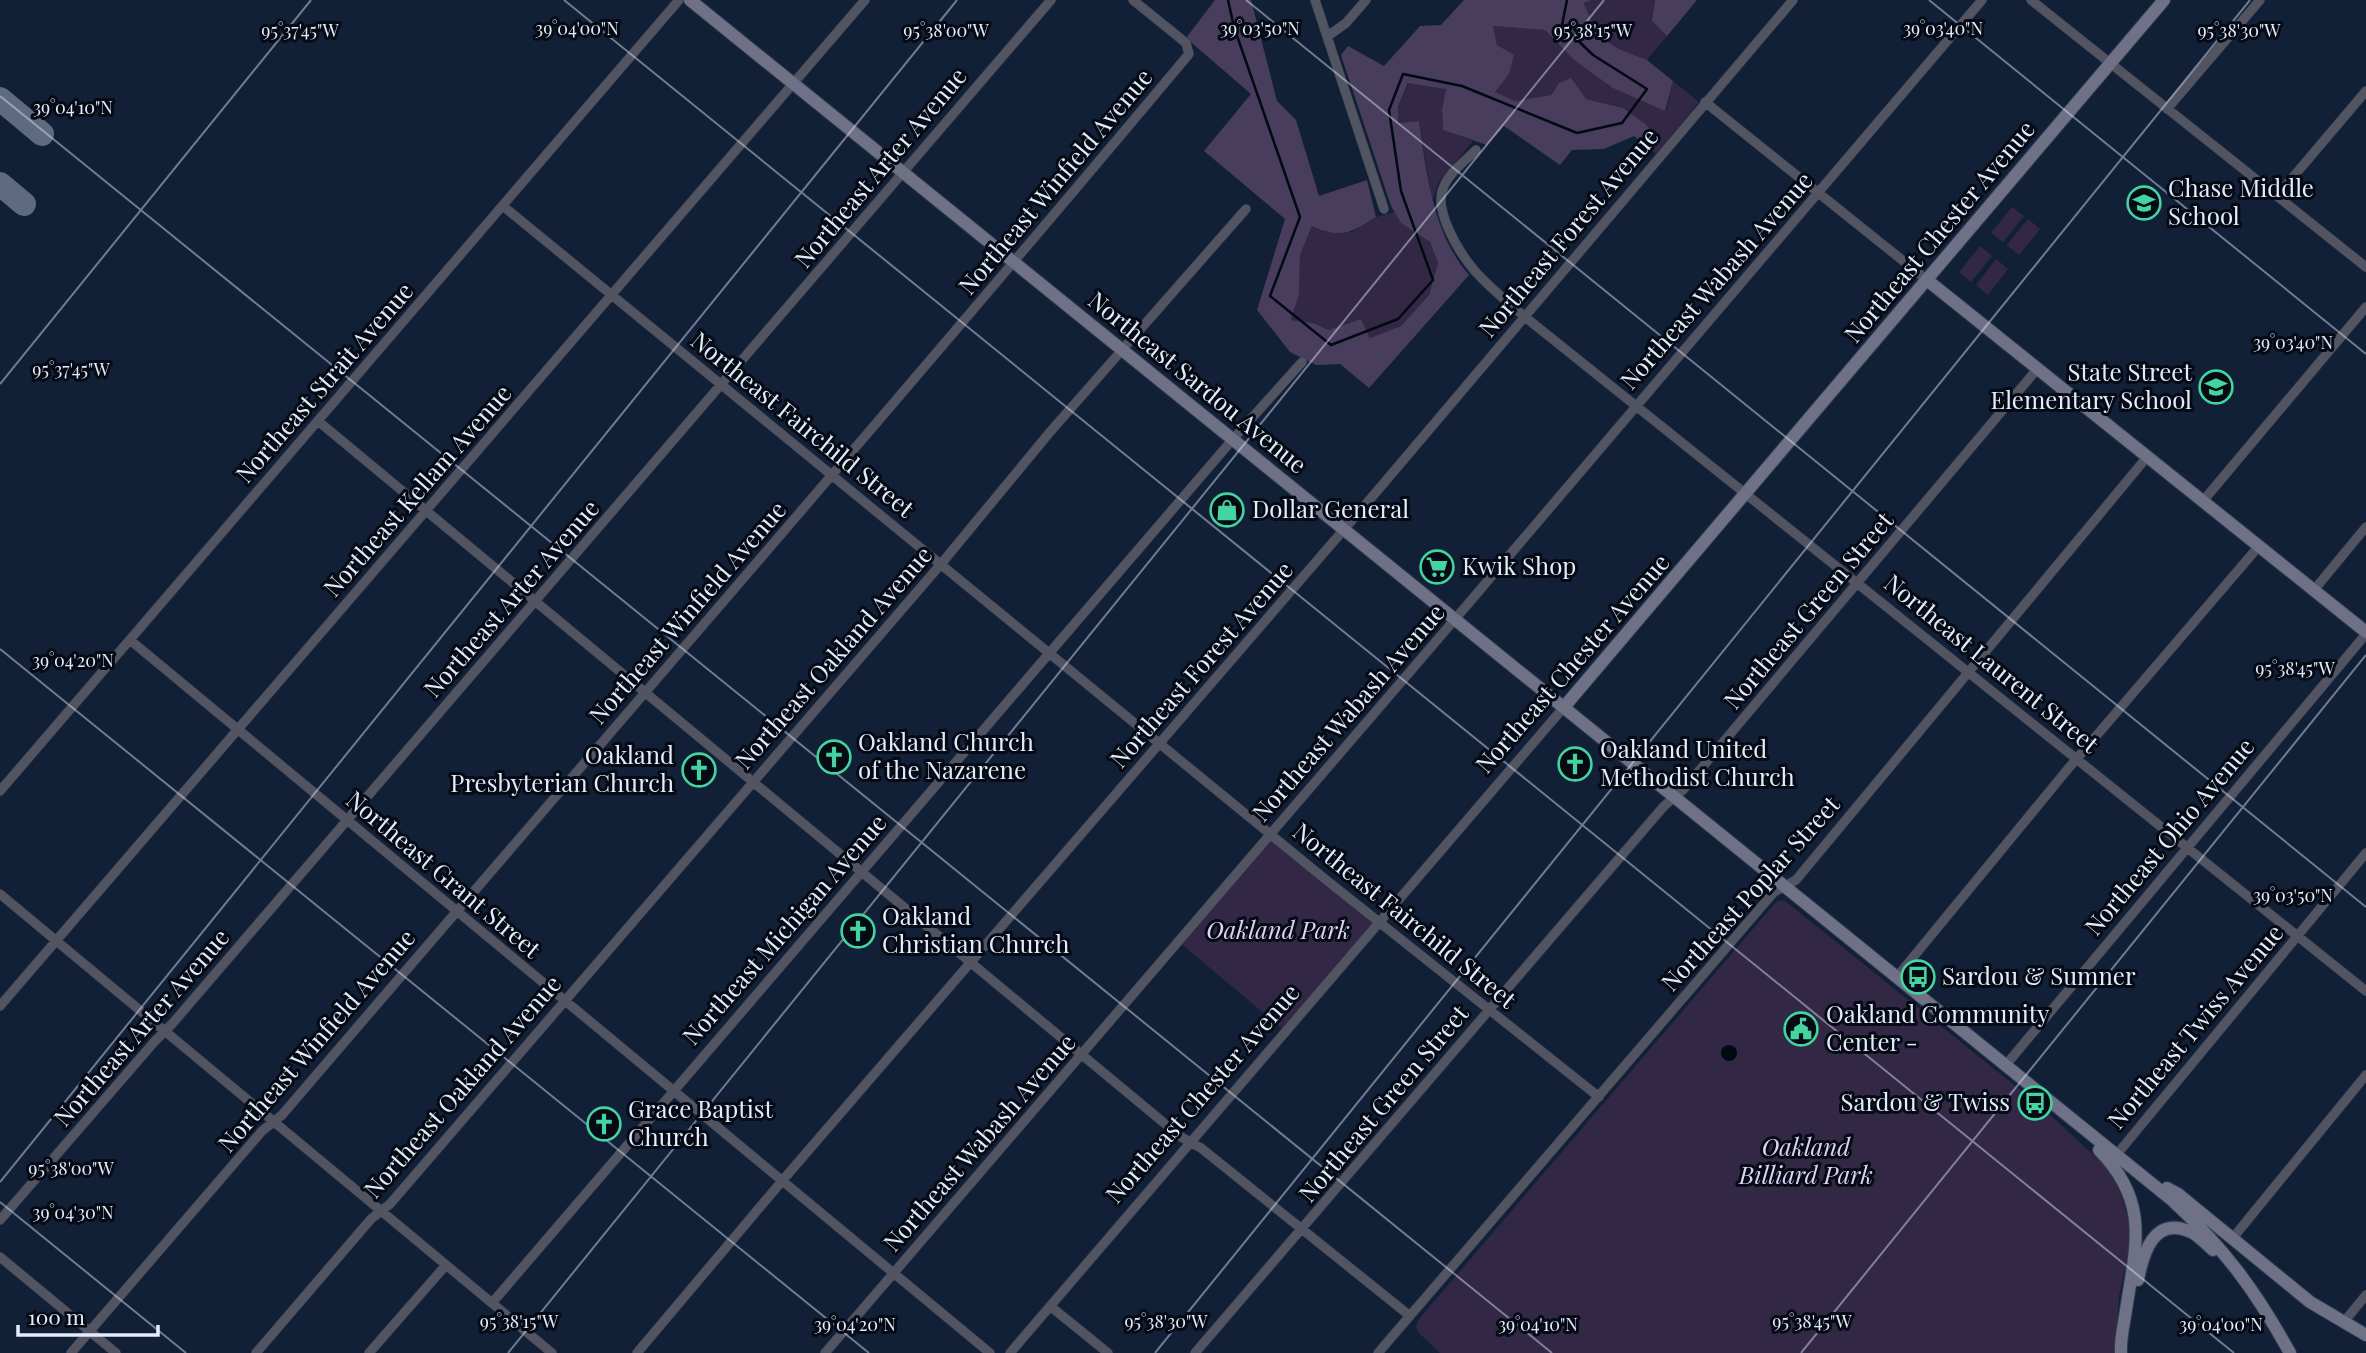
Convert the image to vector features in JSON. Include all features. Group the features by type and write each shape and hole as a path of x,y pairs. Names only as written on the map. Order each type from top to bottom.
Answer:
{"street":[{"name":"Northeast Strait Avenue","path":"0,791 679,0"},
{"name":"Northeast Sardou Avenue","path":"690,0 1785,886 2062,1112 2113,1158"},
{"name":"Northeast Kellam Avenue","path":"0,1006 864,0"},
{"name":"Northeast Arter Avenue","path":"0,1220 1051,0"},
{"name":"Northeast Winfield Avenue","path":"71,1353 262,1131 291,1104 646,693 1189,54 1186,43 1133,0"},
{"path":"1315,0 1384,209"},
{"path":"1328,36 1346,23 1366,0"},
{"name":"Northeast Forest Avenue","path":"637,1353 1344,529 1793,0"},
{"name":"Northeast Wabash Avenue","path":"825,1353 1982,0"},
{"path":"2031,0 2366,267"},
{"name":"Northeast Chester Avenue","path":"1010,1353 1747,493 2164,0"},
{"path":"2167,109 2260,0"},
{"path":"2277,196 2366,91"},
{"path":"1705,102 2366,633"},
{"name":"Northeast Laurent Street","path":"1476,150 1448,178 1442,193 1442,211 1463,258 1483,280 1525,317 2366,990"},
{"name":"Northeast Fairchild Street","path":"503,206 1378,922 1599,1097"},
{"name":"Northeast Oakland Avenue","path":"256,1353 371,1219 388,1206 941,564 1050,432 1124,351 1246,209"},
{"path":"2203,502 2366,307"},
{"name":"Northeast Michigan Avenue","path":"492,1303 1049,652 1302,362"},
{"name":"Northeast Green Street","path":"1195,1353 1655,816 1683,790 2038,368"},
{"path":"318,421 1181,1137 1201,1148 1410,1316"},
{"name":"Northeast Poplar Street","path":"1378,1353 1774,892 1796,880 2147,457"},
{"path":"2314,590 2366,527"},
{"path":"1896,978 2077,758 2259,546"},
{"name":"Northeast Ohio Avenue","path":"2005,1066 2366,633"},
{"name":"Northeast Grant Street","path":"130,640 990,1353"},
{"name":"Northeast Twiss Avenue","path":"2113,1158 2366,853"},
{"path":"0,894 552,1353"},
{"path":"2232,1239 2366,1075"},
{"path":"2113,1158 2178,1194 2310,1302 2366,1335"},
{"path":"2113,1158 2128,1192 2137,1230 2121,1353"},
{"path":"2134,1170 2204,1230 2258,1296 2290,1353"},
{"path":"2128,1353 2143,1258 2158,1233 2171,1229 2191,1232 2239,1272"},
{"path":"0,1257 116,1353"},
{"path":"369,1353 446,1265"},
{"path":"2343,1323 2366,1295"},
{"path":"1050,1306 1108,1353"}],"green space":[{"path":"1592,0 1655,0 1652,21 1667,36 1647,60 1619,49 1597,35 1584,3"},
{"path":"1493,26 1545,30 1574,60 1666,111 1673,81 1699,102 1656,154 1649,148 1654,134 1623,108 1586,99 1559,83 1551,95 1515,101 1494,92 1509,74 1497,45"},
{"path":"1409,83 1446,88 1442,109 1443,130 1473,141 1439,182 1432,201 1419,121 1398,123 1398,106"},
{"path":"2012,207 2024,216 2003,242 1991,233"},
{"path":"1395,212 1401,223 1430,242 1438,263 1429,295 1401,326 1370,338 1361,319 1329,330 1313,323 1291,320 1299,294 1300,255 1313,225 1352,232 1376,217"},
{"path":"2028,219 2040,229 2019,255 2007,245"},
{"path":"1980,246 1992,256 1971,282 1959,272"},
{"path":"1996,259 2008,269 1988,295 1976,285"},
{"name":"Oakland Park","path":"1271,833 1379,922 1285,1031 1178,941"},
{"name":"Oakland Billiard Park","path":"1784,900 2044,1109 2106,1167 2119,1188 2131,1228 2119,1296 2115,1353 1440,1353 1419,1333 1416,1326 1419,1319 1776,902"}],"shaded area":[{"path":"1215,0 1251,0 1277,101 1296,120 1319,196 1367,180 1376,217 1360,227 1338,233 1312,226 1300,255 1299,294 1291,320 1313,323 1329,330 1361,319 1370,338 1401,326 1429,295 1438,263 1430,242 1401,223 1391,206 1341,55 1348,46 1384,66 1420,26 1441,25 1464,0 1592,0 1584,3 1597,35 1619,49 1647,60 1673,81 1665,111 1613,88 1574,60 1545,30 1493,26 1497,45 1514,55 1509,74 1495,92 1515,101 1551,95 1559,83 1571,78 1586,99 1623,108 1654,134 1649,148 1634,136 1604,149 1572,150 1560,165 1504,126 1487,145 1443,130 1442,109 1446,89 1408,83 1398,106 1398,123 1419,121 1433,202 1439,221 1457,258 1469,275 1369,388 1340,364 1316,365 1290,352 1257,310 1285,219 1204,151 1251,94 1186,38"},
{"path":"1655,0 1697,0 1667,36 1652,21"},
{"path":"1729,1045 1737,1053 1729,1061 1721,1053"}],"waterway":[{"path":"1228,0 1234,27 1300,217 1270,296 1331,345 1398,319 1433,280 1401,191 1389,110 1403,74 1462,86 1577,133 1622,123 1647,89 1593,55 1562,25 1567,0"}],"taxiway":[{"path":"0,99 42,134"},
{"path":"0,184 24,204"}],"place":[{"name":"Chase Middle School","path":"2144,203"},
{"name":"State Street Elementary School","path":"2216,387"},
{"name":"Dollar General","path":"1227,510"},
{"name":"Kwik Shop","path":"1437,567"},
{"name":"Oakland Church of the Nazarene","path":"834,757"},
{"name":"Oakland United Methodist Church","path":"1575,764"},
{"name":"Oakland Presbyterian Church","path":"699,770"},
{"name":"Oakland Christian Church","path":"858,931"},
{"name":"Sardou & Sumner","path":"1918,977"},
{"name":"Oakland Community Center -","path":"1801,1029"},
{"name":"Sardou & Twiss","path":"2035,1103"},
{"name":"Grace Baptist Church","path":"604,1124"}]}
